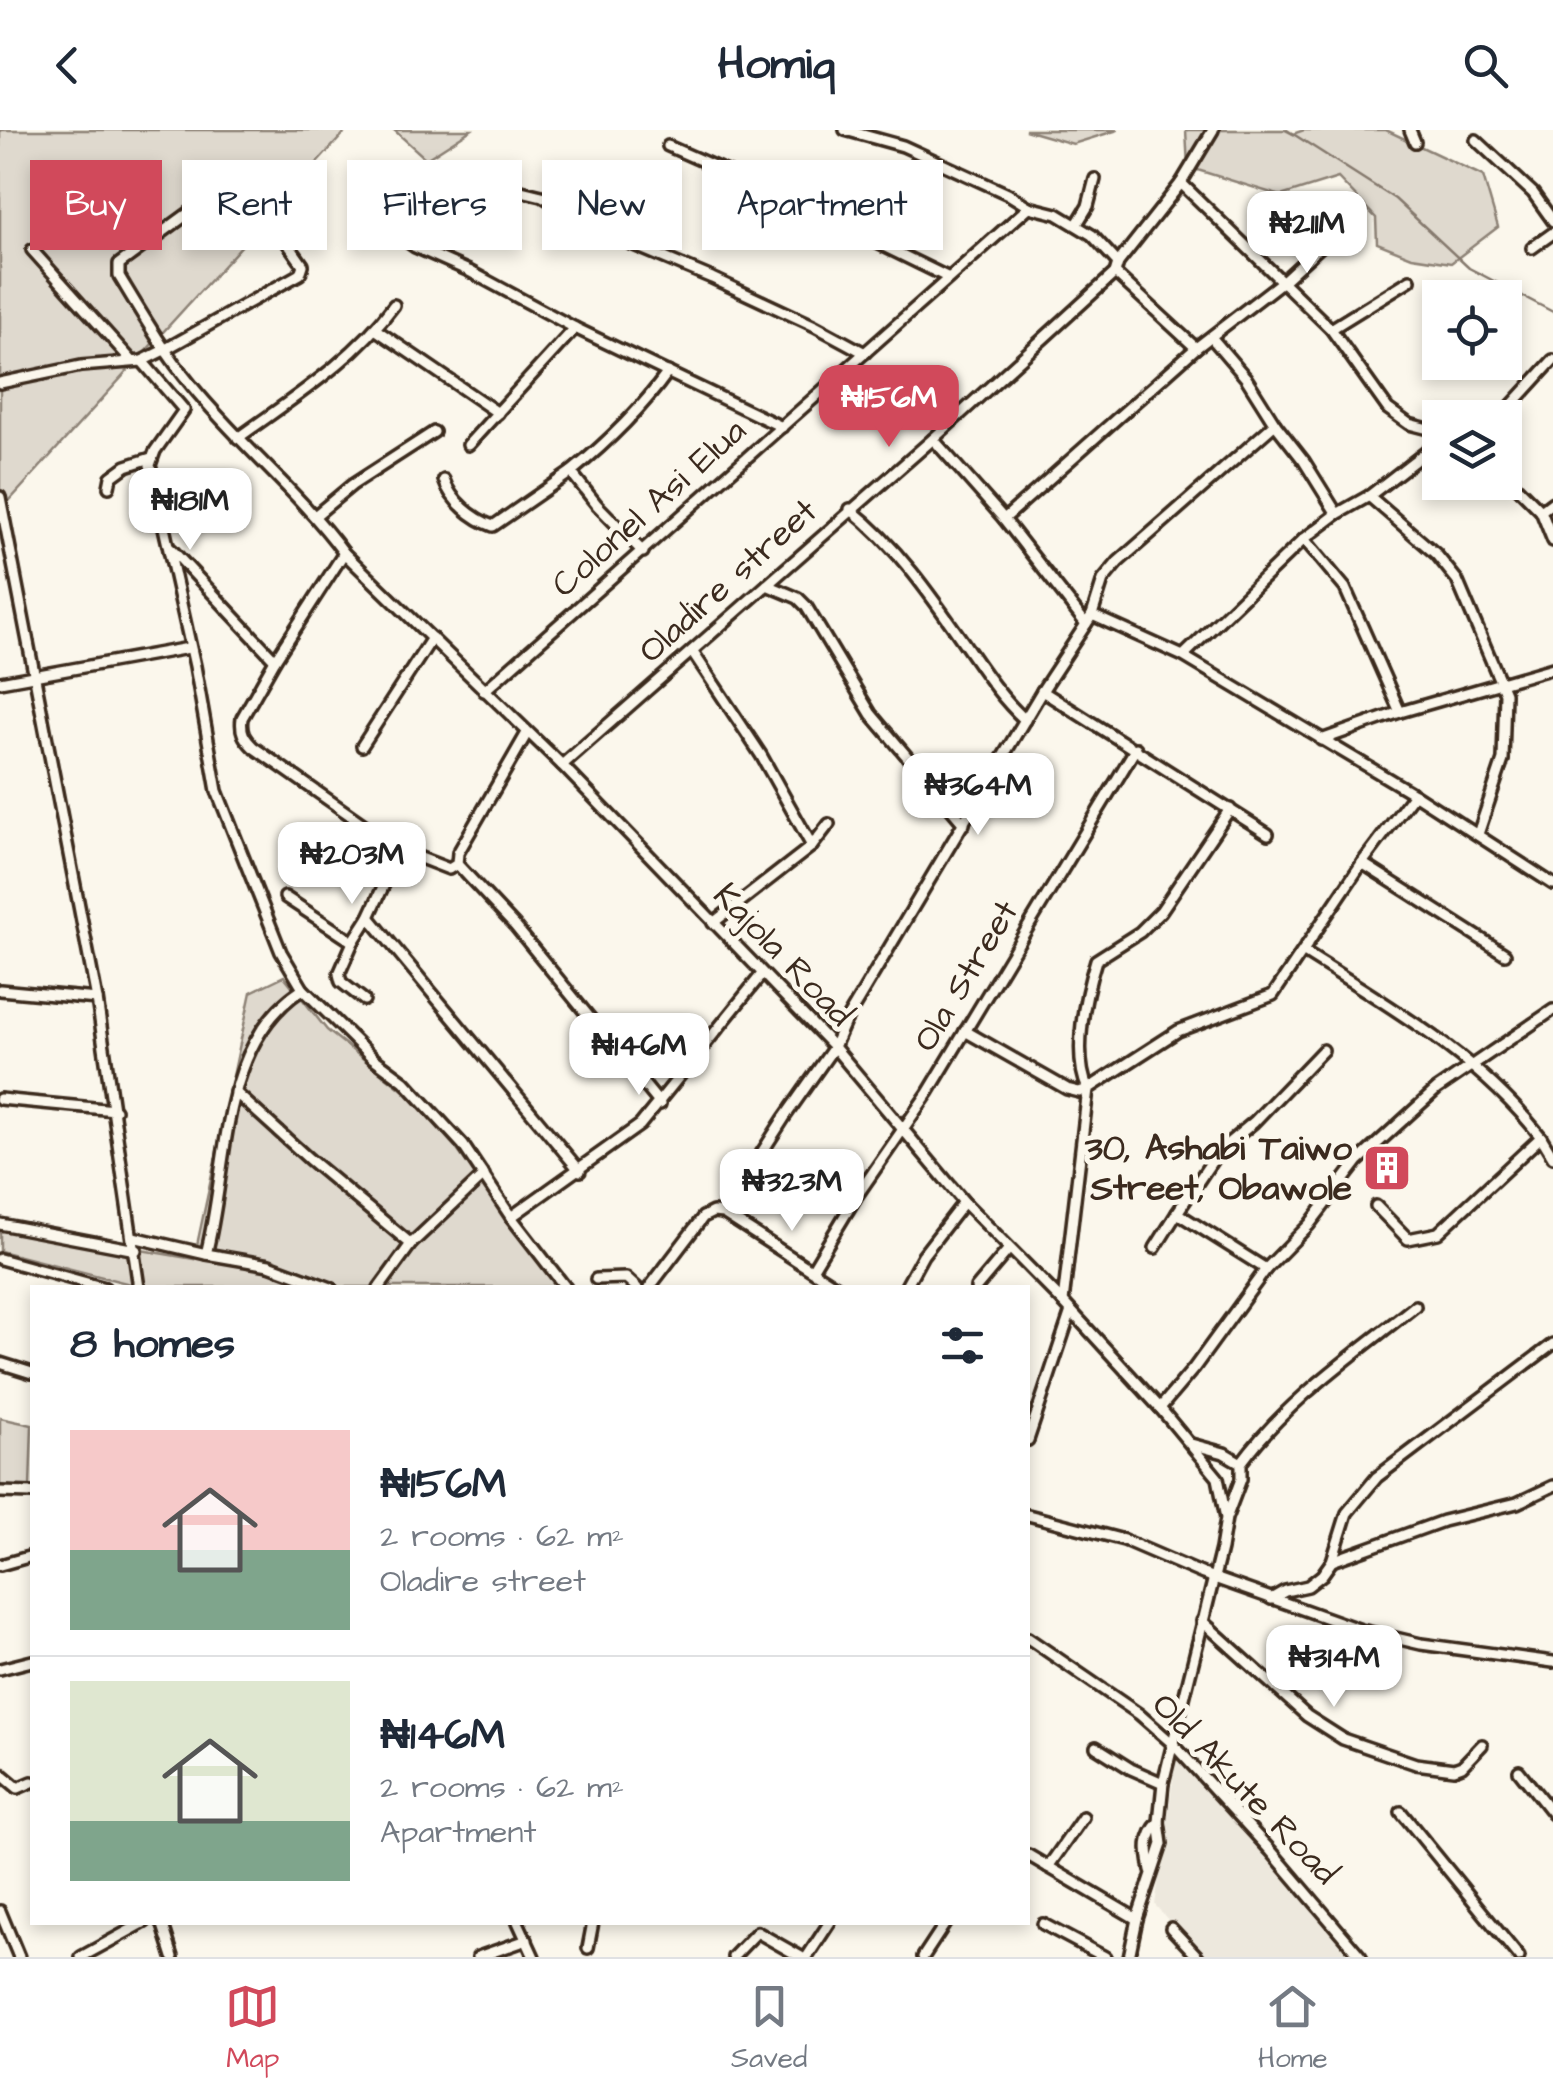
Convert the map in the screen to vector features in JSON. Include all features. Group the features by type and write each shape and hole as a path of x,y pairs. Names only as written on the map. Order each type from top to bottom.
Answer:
{"street":[{"path":"845,130 902,146 1029,207 1058,214 1077,224 1101,243 1117,268 1196,348"},
{"name":"Oladire street","path":"562,765 933,438 1117,268 1181,183 1213,130"},
{"path":"1410,130 1415,142"},
{"path":"1476,140 1533,194 1553,221"},
{"path":"668,146 808,208 947,278"},
{"path":"1077,224 1088,206 1095,179"},
{"name":"Kajola Road","path":"164,350 303,270 242,184 230,183 118,264 119,276 164,350 238,438 316,515 344,554 562,765 834,1047 964,1202 1160,1408 1218,1478 1226,1518 1215,1578 1163,1784 1160,1822 1150,1831 1147,1843 1151,1870 1129,1957"},
{"path":"1181,183 1332,329 1388,409 1409,424 1422,427"},
{"path":"522,191 542,196 598,230 816,326 865,353"},
{"name":"Colonel Asi Elua","path":"484,691 1029,207"},
{"path":"1004,519 1196,348 1284,280 1358,212"},
{"path":"1532,248 1553,233"},
{"path":"32,250 184,410 151,458 126,466 111,477 109,487"},
{"path":"422,250 782,427"},
{"path":"1332,329 1410,280"},
{"path":"238,438 330,371 376,329 394,305"},
{"path":"468,445 575,328"},
{"path":"376,329 498,413"},
{"path":"1211,337 1246,378 1337,514"},
{"path":"0,383 81,366 137,361 164,350"},
{"path":"1516,400 1553,360"},
{"path":"444,480 458,503 493,526 610,441 646,403 668,372"},
{"path":"724,1213 834,1047 845,1022 1042,690 1089,619 1103,580 1118,562 1275,424"},
{"path":"316,515 352,485 434,432"},
{"path":"933,438 1089,619 1183,656 1414,794 1553,884"},
{"path":"1183,656 1304,540 1422,455"},
{"path":"151,458 158,509 217,791 267,920 303,989 374,1058 404,1081 463,1144 511,1217 564,1285"},
{"path":"571,472 643,552"},
{"path":"1522,492 1541,511 1553,541"},
{"path":"1370,496 1436,554 1457,580 1501,683 1506,702 1505,746 1478,834"},
{"path":"0,498 97,999 139,1285"},
{"path":"1541,511 1553,502"},
{"path":"850,509 890,545 935,601 1000,695 1025,720"},
{"path":"1304,540 1345,588 1400,712"},
{"path":"168,545 275,660"},
{"path":"344,554 242,718 244,738 400,850 450,869 457,864 458,854 526,733"},
{"path":"767,585 798,598 806,606 872,714 964,824"},
{"path":"362,746 432,638"},
{"path":"0,682 189,648"},
{"path":"692,650 761,754 812,846"},
{"path":"1320,740 1400,712 1553,668"},
{"path":"1042,690 1268,834"},
{"name":"Ola Street","path":"812,1270 904,1130 1136,748"},
{"path":"965,1031 1078,1092 1178,1031 1272,994 1414,794"},
{"path":"1030,1433 1067,1307 1088,1089 1078,1051 1096,960 1140,932 1161,912 1230,809"},
{"path":"713,923 812,846 829,824"},
{"path":"364,1000 341,982 339,974 400,850"},
{"path":"1362,863 1504,954"},
{"path":"457,864 506,915 660,1104"},
{"path":"285,896 353,942"},
{"path":"369,916 580,1171"},
{"path":"1304,952 1441,1040 1522,1113 1553,1158"},
{"path":"511,1217 640,1125 762,974"},
{"path":"206,1254 236,1092 250,1050 268,1018 303,989"},
{"path":"0,990 97,999"},
{"path":"1160,1408 1266,1269 1309,1225 1358,1161 1422,1102 1553,1010"},
{"path":"1155,1248 1218,1152 1254,1122 1324,1050"},
{"path":"236,1092 411,1244"},
{"path":"0,1098 115,1110"},
{"path":"1376,1206 1408,1239 1438,1233 1541,1137"},
{"path":"382,1285 411,1244 484,1175"},
{"path":"906,1285 923,1254 964,1202"},
{"path":"651,1285 702,1217 713,1212 724,1213 834,1285"},
{"path":"1177,1213 1266,1269"},
{"path":"0,1224 136,1250"},
{"path":"133,1236 269,1265 323,1285"},
{"path":"979,1285 1008,1250"},
{"path":"0,1259 93,1285"},
{"path":"596,1278 626,1278 634,1285"},
{"path":"1226,1518 1236,1494 1241,1464 1274,1424 1415,1306"},
{"path":"1271,1599 1308,1586 1332,1561 1347,1514 1376,1477 1553,1344"},
{"path":"0,1363 30,1372"},
{"path":"1190,1444 1224,1453 1241,1464"},
{"path":"1332,1561 1444,1521 1518,1503 1553,1486"},
{"path":"0,1492 30,1494"},
{"path":"1030,1515 1124,1540 1215,1578 1361,1630 1421,1644 1553,1662"},
{"path":"0,1565 30,1557"},
{"path":"1202,1621 1307,1716 1343,1739 1416,1764 1454,1769 1482,1745"},
{"name":"Old Akute Road","path":"1030,1639 1126,1705 1173,1744 1361,1957"},
{"path":"0,1668 30,1661"},
{"path":"1096,1747 1131,1770 1163,1784"},
{"path":"1519,1771 1553,1814"},
{"path":"0,1773 18,1788 30,1783"},
{"path":"1402,1812 1519,1957"},
{"path":"1048,1867 1083,1817"},
{"path":"1030,1855 1137,1919"},
{"path":"0,1911 19,1957"},
{"path":"1042,1924 1105,1957"},
{"path":"81,1957 140,1925"},
{"path":"163,1925 173,1957"},
{"path":"519,1925 534,1957"},
{"path":"588,1948 592,1925"},
{"path":"734,1957 757,1932 804,1957 828,1925"},
{"path":"923,1957 944,1925"},
{"path":"1171,1928 1198,1957"},
{"path":"478,1957 526,1940"}],"shaded area":[{"path":"0,130 347,130 320,160 182,160 182,250 238,250 0,511"},
{"path":"394,130 471,130 426,159"},
{"path":"1025,130 1118,130 1073,144"},
{"path":"1186,130 1285,130 1293,134 1304,130 1386,130 1483,176 1498,227 1451,263 1412,257 1377,243 1376,218 1338,178 1281,196 1188,167"},
{"path":"284,976 327,1030 409,1095 455,1147 557,1285 134,1285 0,1251 0,1226 194,1259 251,992"},
{"path":"0,1418 30,1425 30,1488 0,1485"},
{"path":"1177,1752 1330,1926 1350,1957 1201,1957 1155,1905"}],"waterway":[{"path":"1287,130 1395,199 1469,268 1553,312"}],"place":[{"name":"30, Ashabi Taiwo Street, Obawole","path":"1387,1168"}]}
